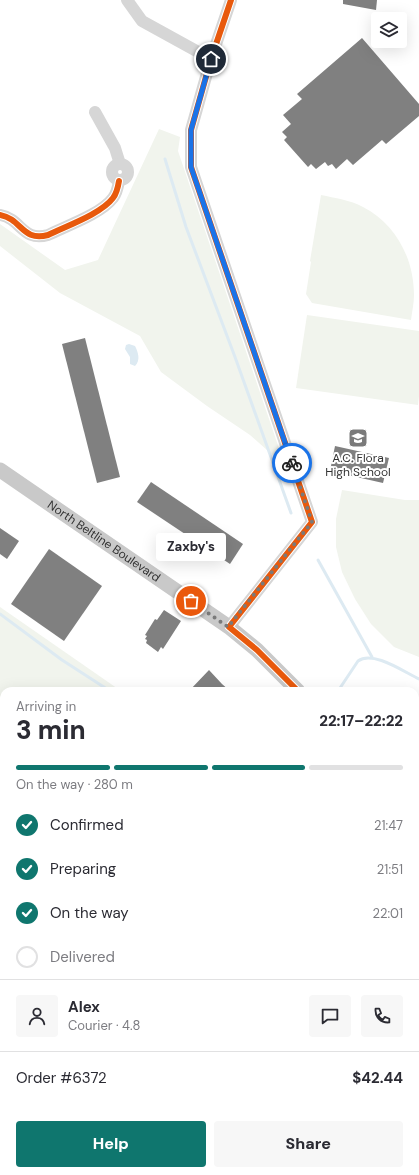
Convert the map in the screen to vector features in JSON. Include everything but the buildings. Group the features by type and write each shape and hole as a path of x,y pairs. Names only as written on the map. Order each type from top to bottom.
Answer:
{"main road":[{"name":"North Beltline Boulevard","path":"0,470 228,627 257,650 294,687"}],"street":[{"path":"126,0 142,21 211,59"},
{"path":"228,627 312,522 191,167 191,130 211,59 231,0"},
{"path":"0,215 11,219 31,236 41,237 100,210 114,198 118,191 119,181 114,178 111,173 114,166 120,164 115,148 95,112"}],"shaded area":[{"path":"159,129 180,137 178,151 285,466 250,435 161,372 140,336 60,293 0,246 0,224 65,270 98,260"},
{"path":"321,195 348,201 363,207 375,214 394,233 407,256 411,268 414,295 411,320 312,303 306,294"},
{"path":"307,315 419,331 418,405 296,388"},
{"path":"129,344 135,346 138,353 138,361 135,366 130,364 130,357 125,349 126,345"},
{"path":"342,490 405,500 419,500 419,657 394,647 371,624 355,599 342,572 336,547 336,519"},
{"path":"0,607 115,687 0,687"}],"waterway":[{"path":"165,159 186,227 291,513"},
{"path":"318,560 372,657"},
{"path":"0,614 62,660 104,687"},
{"path":"341,687 358,661 364,658 372,658 388,663 419,679"}],"cycle path":[{"path":"231,0 211,59 191,130 191,167 312,522 229,627 257,650 294,687"},
{"path":"0,215 7,217 27,233 39,236 48,235 83,219 108,204 118,188 119,181"}],"way so far":[{"path":"191,601 228,627 312,522 292,463"}],"place":[{"name":"A.C. Flora High School","path":"358,438"},
{"name":"Zaxby's","path":"191,601"}],"route":[{"path":"211,59 191,130 191,167 292,463"}]}
